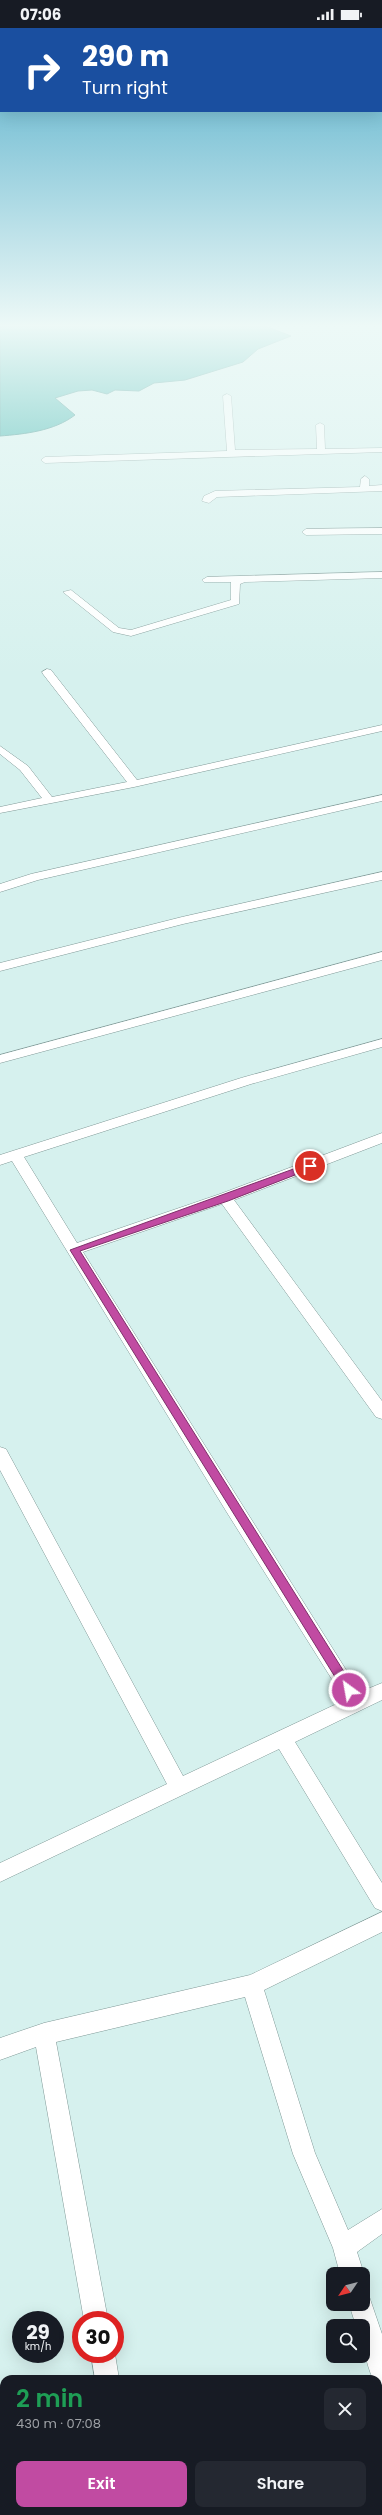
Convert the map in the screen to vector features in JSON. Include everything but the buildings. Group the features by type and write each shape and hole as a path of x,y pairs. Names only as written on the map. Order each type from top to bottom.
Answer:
{"street":[{"path":"230,442 231,453"},
{"path":"321,442 321,452"},
{"path":"45,460 231,453 382,450"},
{"path":"206,501 206,498 215,494 365,484 382,488"},
{"path":"306,532 382,531"},
{"path":"207,580 382,575"},
{"path":"68,592 116,630 131,633 236,602 234,583 242,579"},
{"path":"48,672 134,784"},
{"path":"0,810 134,784 382,728"},
{"path":"0,749 24,768 49,800"},
{"path":"0,888 35,878 382,798"},
{"path":"0,967 182,921 382,876"},
{"path":"0,1059 313,976 382,956"},
{"path":"357,1703 74,1250 8,1158 246,1081 382,1043"},
{"path":"74,1250 224,1198 382,1138"},
{"path":"224,1198 380,1408"},
{"path":"0,1454 179,1788"},
{"path":"0,1873 382,1691"},
{"path":"283,1738 382,1901"},
{"path":"0,2049 44,2034 252,1985 382,1922"},
{"path":"252,1985 304,2154 344,2247 350,2267"},
{"path":"44,2034 94,2311"},
{"path":"344,2247 382,2220"},
{"path":"363,2311 382,2374"},
{"path":"104,2363 106,2375"}],"route":[{"path":"310,1166 224,1198 74,1250 232,1506 349,1690"}]}
